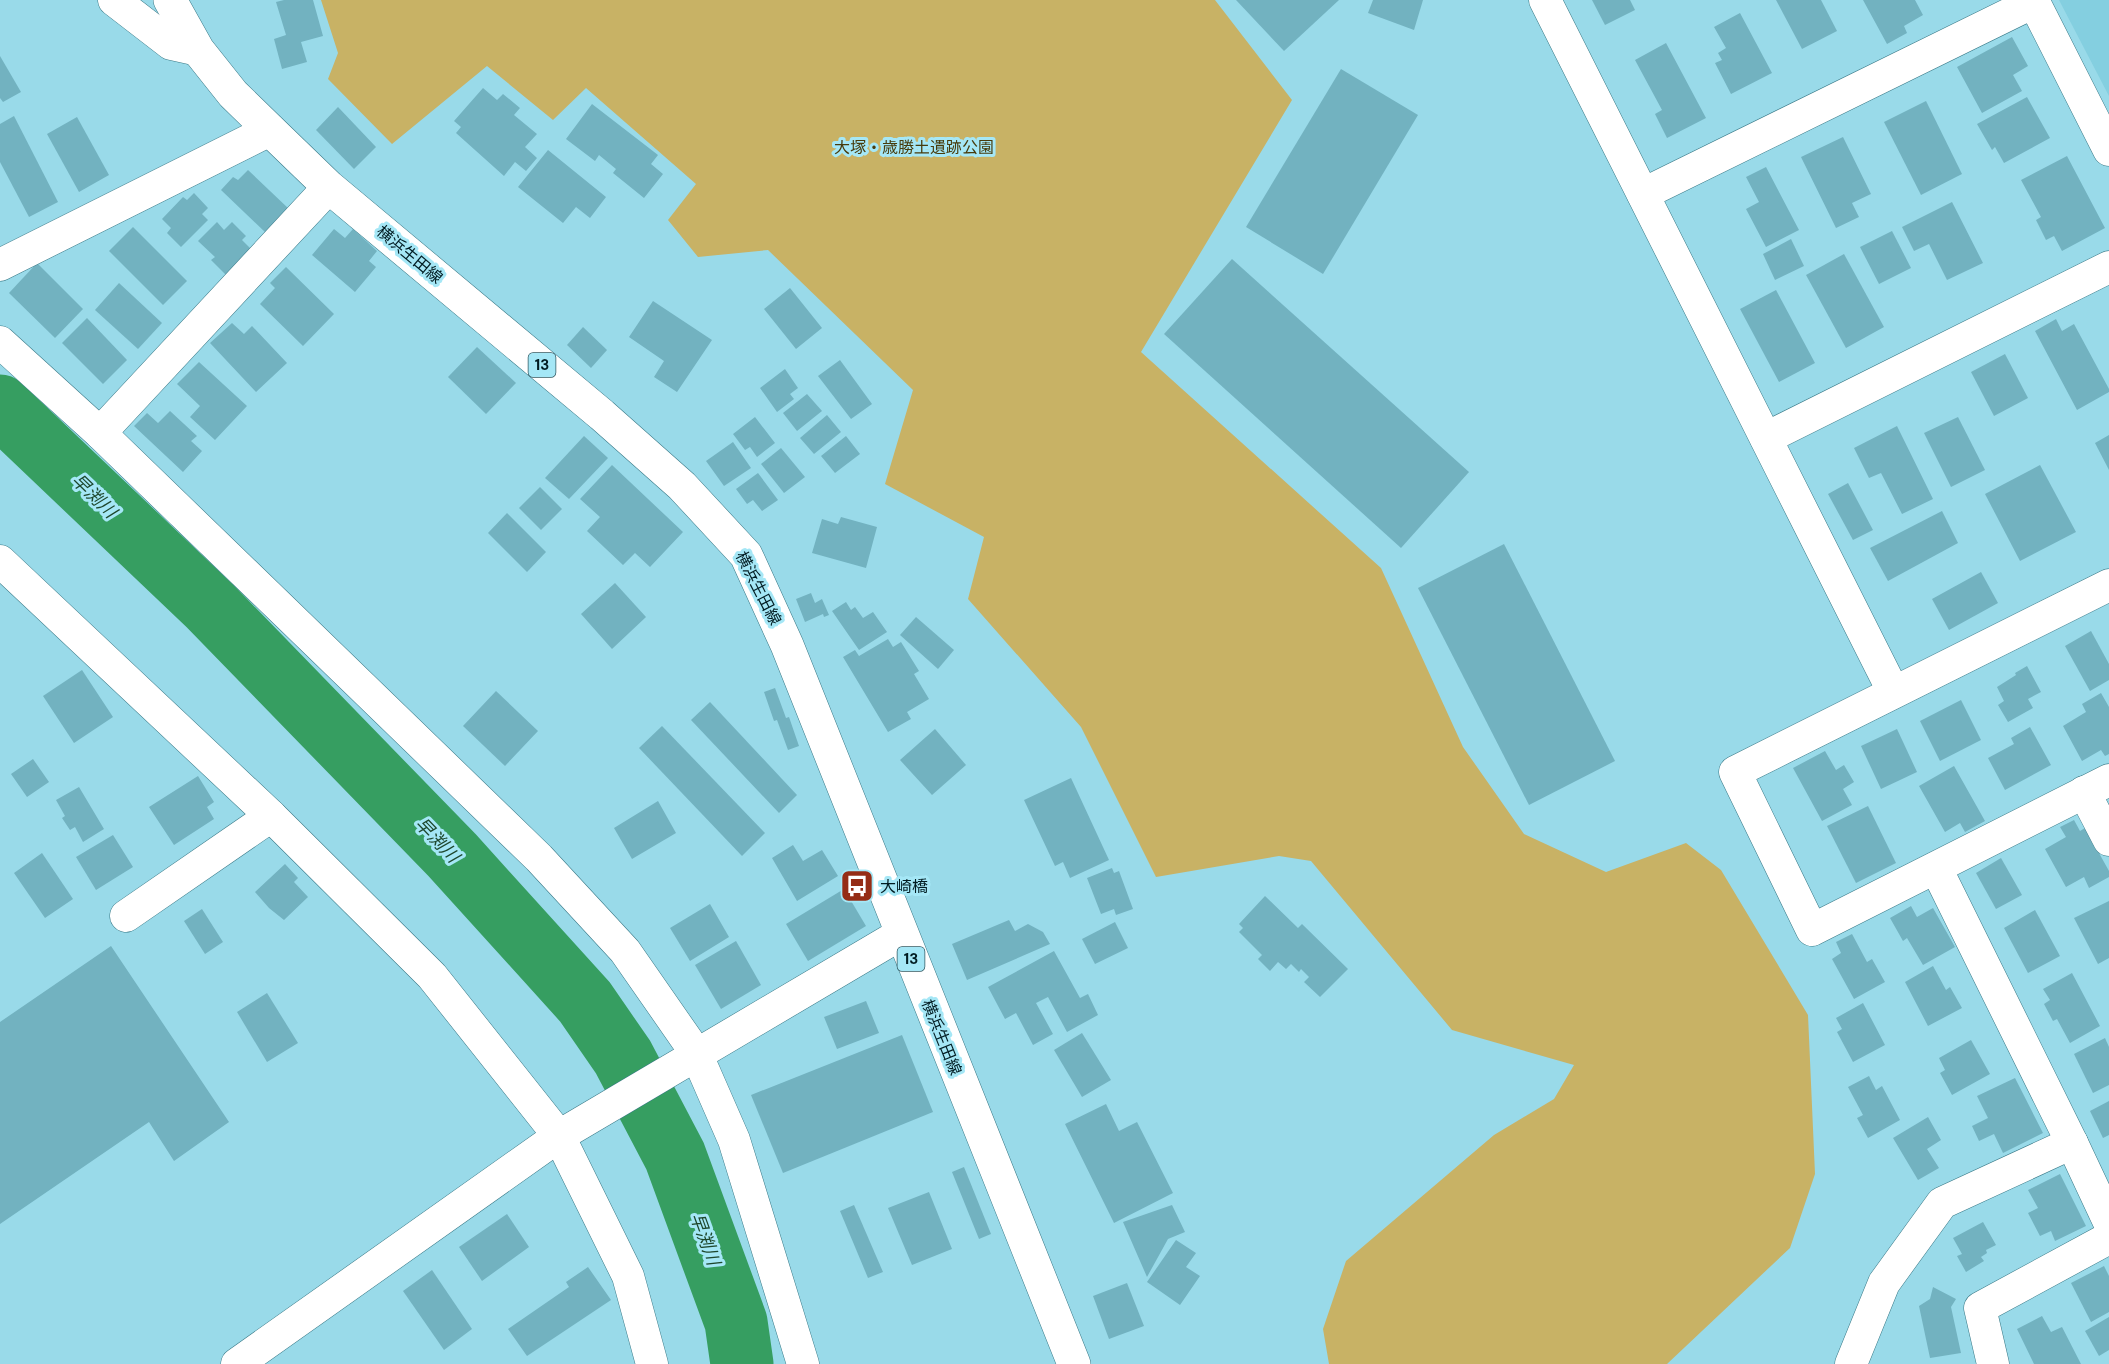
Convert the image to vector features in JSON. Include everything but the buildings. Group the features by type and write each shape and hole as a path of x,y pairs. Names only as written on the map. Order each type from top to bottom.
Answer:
{"main road":[{"name":"横浜生田線","path":"170,0 198,50 233,94 270,130 329,186 668,473 746,555 787,645 1074,1364"}],"street":[{"path":"114,0 171,44 198,50"},
{"path":"1545,0 1893,691"},
{"path":"1643,194 2034,2 2109,150"},
{"path":"0,265 270,130"},
{"path":"100,433 329,186"},
{"path":"1766,438 2109,267"},
{"path":"0,342 100,433 539,858 625,951 690,1057 734,1140 803,1364"},
{"path":"0,561 271,816 432,976 564,1133 628,1276 652,1364"},
{"path":"2109,585 1735,772 1812,930 2097,786 2109,840"},
{"path":"126,916 271,816"},
{"path":"1936,868 2109,1222"},
{"path":"237,1364 564,1133 901,934"},
{"path":"1851,1364 1884,1283 1942,1203 2072,1143"},
{"path":"1993,1364 1980,1308 2109,1238"}],"shaded area":[{"path":"2059,0 2109,0 2109,96"}],"green space":[{"name":"大塚・歳勝土遺跡公園","path":"321,0 1215,0 1292,100 1141,352 1381,568 1463,747 1524,834 1606,872 1686,843 1721,870 1808,1015 1815,1174 1790,1248 1667,1364 1329,1364 1323,1329 1346,1261 1494,1135 1554,1099 1574,1065 1452,1030 1311,861 1279,856 1156,877 1081,727 968,599 984,537 885,484 913,390 768,250 698,257 668,220 696,184 586,88 553,120 487,66 392,144 328,79 338,53"}],"waterway":[{"name":"早渕川","path":"0,406 210,606 452,855 585,1002 623,1057 675,1156 736,1322 742,1364"}],"place":[{"name":"大崎橋","path":"857,886"}]}
